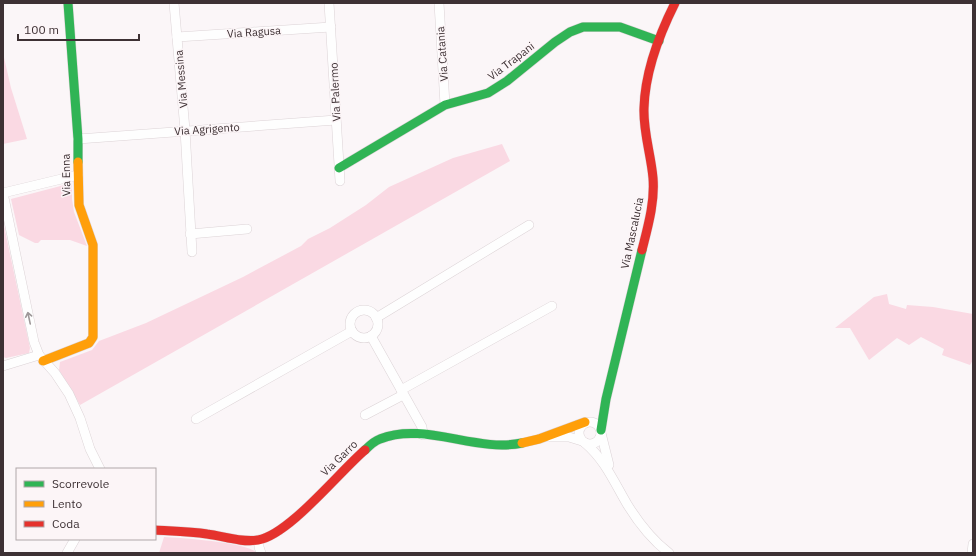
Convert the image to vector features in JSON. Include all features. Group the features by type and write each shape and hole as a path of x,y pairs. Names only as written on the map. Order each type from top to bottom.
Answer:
{"street":[{"name":"Via Enna","path":"41,358 89,343 93,337 94,245 79,205 78,139 68,3"},
{"name":"Via Messina","path":"174,3 185,130 192,252"},
{"name":"Via Palermo","path":"330,3 340,181"},
{"name":"Via Catania","path":"439,3 445,105"},
{"name":"Via Mascalucia","path":"601,431 606,399 649,222 652,201 653,177 644,118 649,77 659,41 675,3"},
{"name":"Via Ragusa","path":"177,37 331,27"},
{"name":"Via Trapani","path":"339,168 445,105 488,93 507,81 555,42 570,32 583,27 620,27 659,41"},
{"name":"Via Agrigento","path":"78,139 336,120"},
{"path":"78,175 3,193 32,334 41,358 55,373 69,394 80,418 90,449 100,468"},
{"path":"376,318 529,225"},
{"path":"190,234 248,229"},
{"path":"365,415 402,392 552,306"},
{"path":"363,310 369,311 376,318 377,328 371,336 366,338 360,337 355,335 352,331 350,322 357,312 363,310"},
{"path":"196,419 352,331"},
{"path":"371,336 422,427 423,435"},
{"path":"3,366 41,358"},
{"path":"606,399 598,413 581,425 579,435 584,442 596,452 639,522 669,553"},
{"path":"587,422 596,423 601,431 612,476"},
{"name":"Via Garro","path":"156,529 201,533 246,540 260,540 272,535 294,519 370,445 388,436 407,434 423,435 482,445 496,445 524,442 587,422"},
{"path":"542,437 569,437 591,444 597,441 600,437 601,431"},
{"path":"67,553 74,540"},
{"path":"260,540 259,547 261,553"},
{"path":"972,553 973,544"}],"shaded area":[{"path":"3,53 11,88 27,139 3,144"},
{"path":"502,144 510,161 80,405 59,370 60,362 92,350 99,341 146,323 243,277 301,246 308,239 330,228 366,205 389,187 453,158"},
{"path":"72,183 74,212 87,246 70,240 41,240 38,243 35,243 19,235 11,199"},
{"path":"3,221 30,348 29,353 6,358 3,357"},
{"path":"887,294 889,304 906,309 907,305 933,307 973,314 973,360 970,365 942,355 944,349 921,337 909,345 897,338 869,360 850,328 835,328 874,297"},
{"path":"164,537 228,543 251,549 257,553 159,553"}],"traffic: fast":[{"path":"68,3 78,139 78,162"},
{"path":"339,168 445,105 488,93 507,81 555,42 570,32 583,27 620,27 659,41"},
{"path":"601,430 606,399 642,250"},
{"path":"365,450 380,439 397,434 414,433 487,444 504,445 522,443"}],"traffic: slow":[{"path":"43,361 89,343 93,337 93,245 79,205 78,162"},
{"path":"522,443 539,439 585,422"}],"traffic: jam":[{"path":"642,250 653,196 652,169 644,117 645,94 650,67 658,41 675,3"},
{"path":"156,530 201,533 246,541 258,540 270,536 299,515 365,450"}]}
